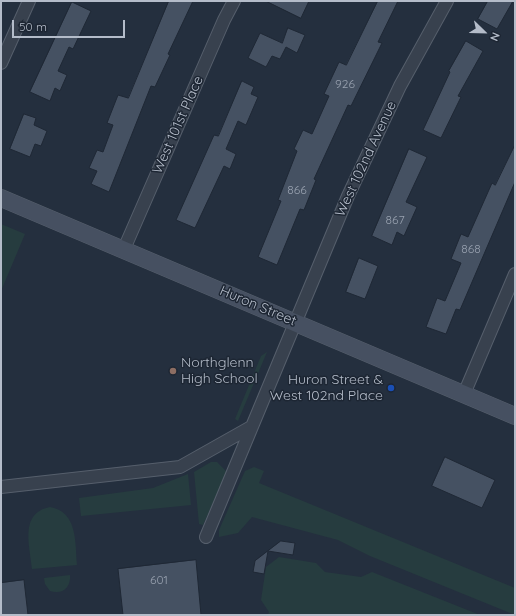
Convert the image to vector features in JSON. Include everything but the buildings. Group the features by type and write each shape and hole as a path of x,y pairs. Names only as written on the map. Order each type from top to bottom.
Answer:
{"main road":[{"name":"Huron Street","path":"1,198 515,416"}],"street":[{"path":"1,63 29,1"},
{"name":"West 101st Place","path":"124,250 221,27 234,1"},
{"name":"West 102nd Avenue","path":"206,537 294,321 348,196 397,93 446,1"},
{"path":"464,394 515,274"},
{"path":"1,487 180,467 251,427"}],"green space":[{"path":"1,224 25,234 1,291"},
{"path":"267,352 238,421 235,419 261,356"},
{"path":"211,462 217,462 227,472 203,525 199,524 194,472"},
{"path":"254,467 264,471 259,483 515,588 515,615 370,556 338,540 252,517 238,533 219,537 219,530 245,471"},
{"path":"188,474 191,505 81,516 79,498 153,488"},
{"path":"50,507 59,510 66,515 70,522 75,538 77,565 32,569 29,541 30,523 40,510"},
{"path":"279,557 316,563 325,572 361,577 372,572 480,615 268,615 269,612 261,600 266,567"},
{"path":"70,575 69,584 62,591 50,591 45,584 44,578"}],"place":[{"name":"Northglenn High School","path":"173,371"},
{"name":"Huron Street & West 102nd Place","path":"391,388"}]}
